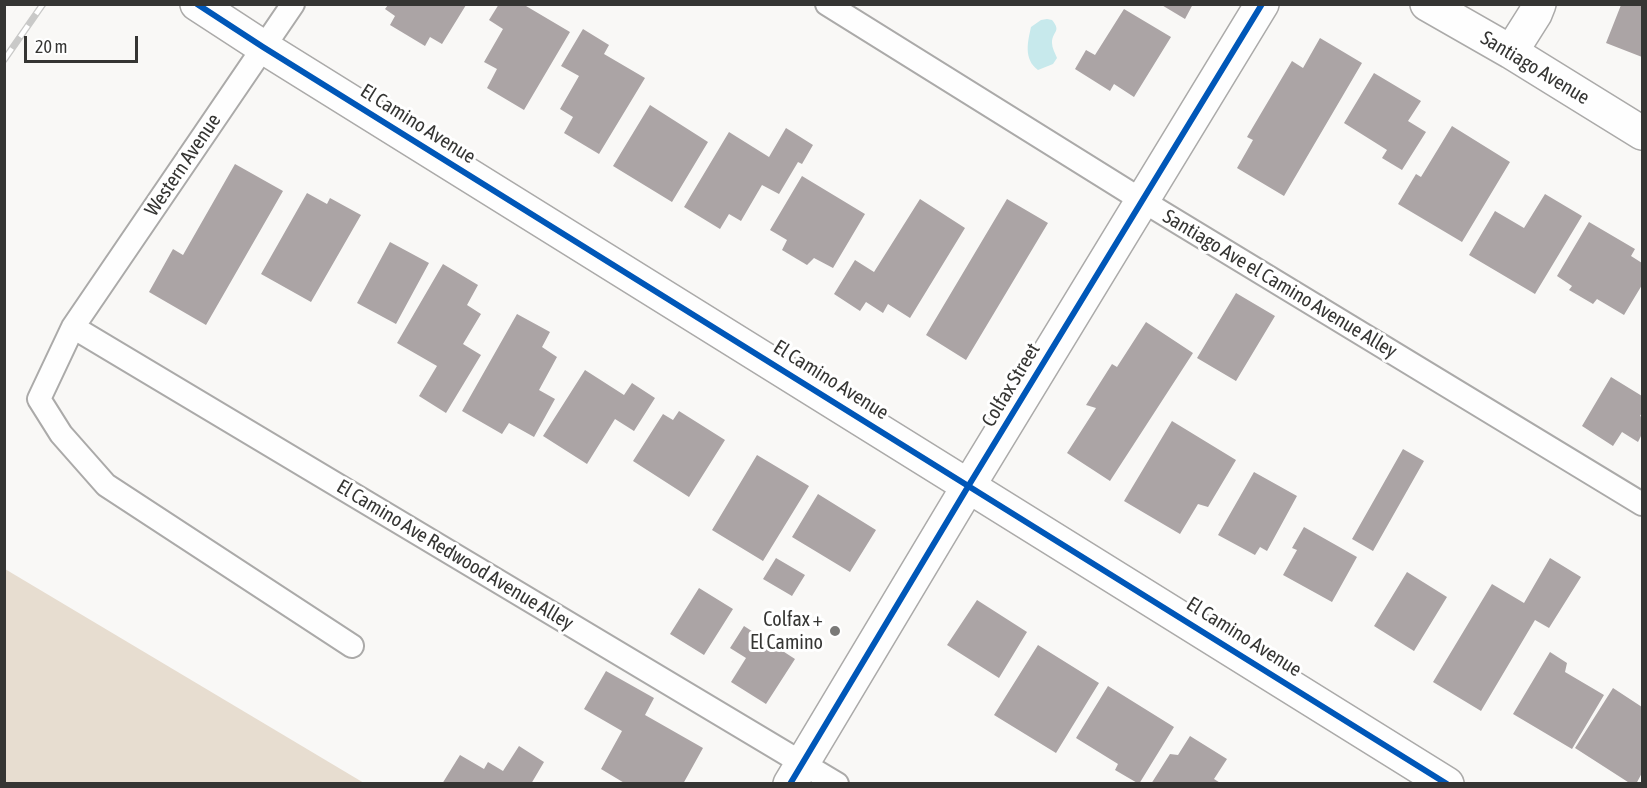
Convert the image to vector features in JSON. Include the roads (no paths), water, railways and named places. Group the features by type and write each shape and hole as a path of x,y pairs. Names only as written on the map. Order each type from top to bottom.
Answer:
{"main road":[{"name":"El Camino Avenue","path":"197,4 1448,783"},
{"name":"Colfax Street","path":"796,773 1262,4"},
{"name":"Santiago Avenue","path":"1427,4 1511,52 1642,133"},
{"path":"1511,52 1539,4"}],"lane":[{"name":"Western Avenue","path":"293,4 73,327 39,399 62,434 106,485 352,646"},
{"name":"Santiago Ave el Camino Avenue Alley","path":"827,4 1143,201 1642,504"},
{"name":"El Camino Ave Redwood Avenue Alley","path":"73,327 796,773 837,783"}],"water":[{"path":"1047,19 1052,20 1056,27 1052,43 1057,58 1053,64 1038,70 1033,66 1028,55 1029,38 1031,27"}],"railway":[{"path":"4,60 43,4"}],"place":[{"name":"Colfax + El Camino","path":"835,631"}]}
